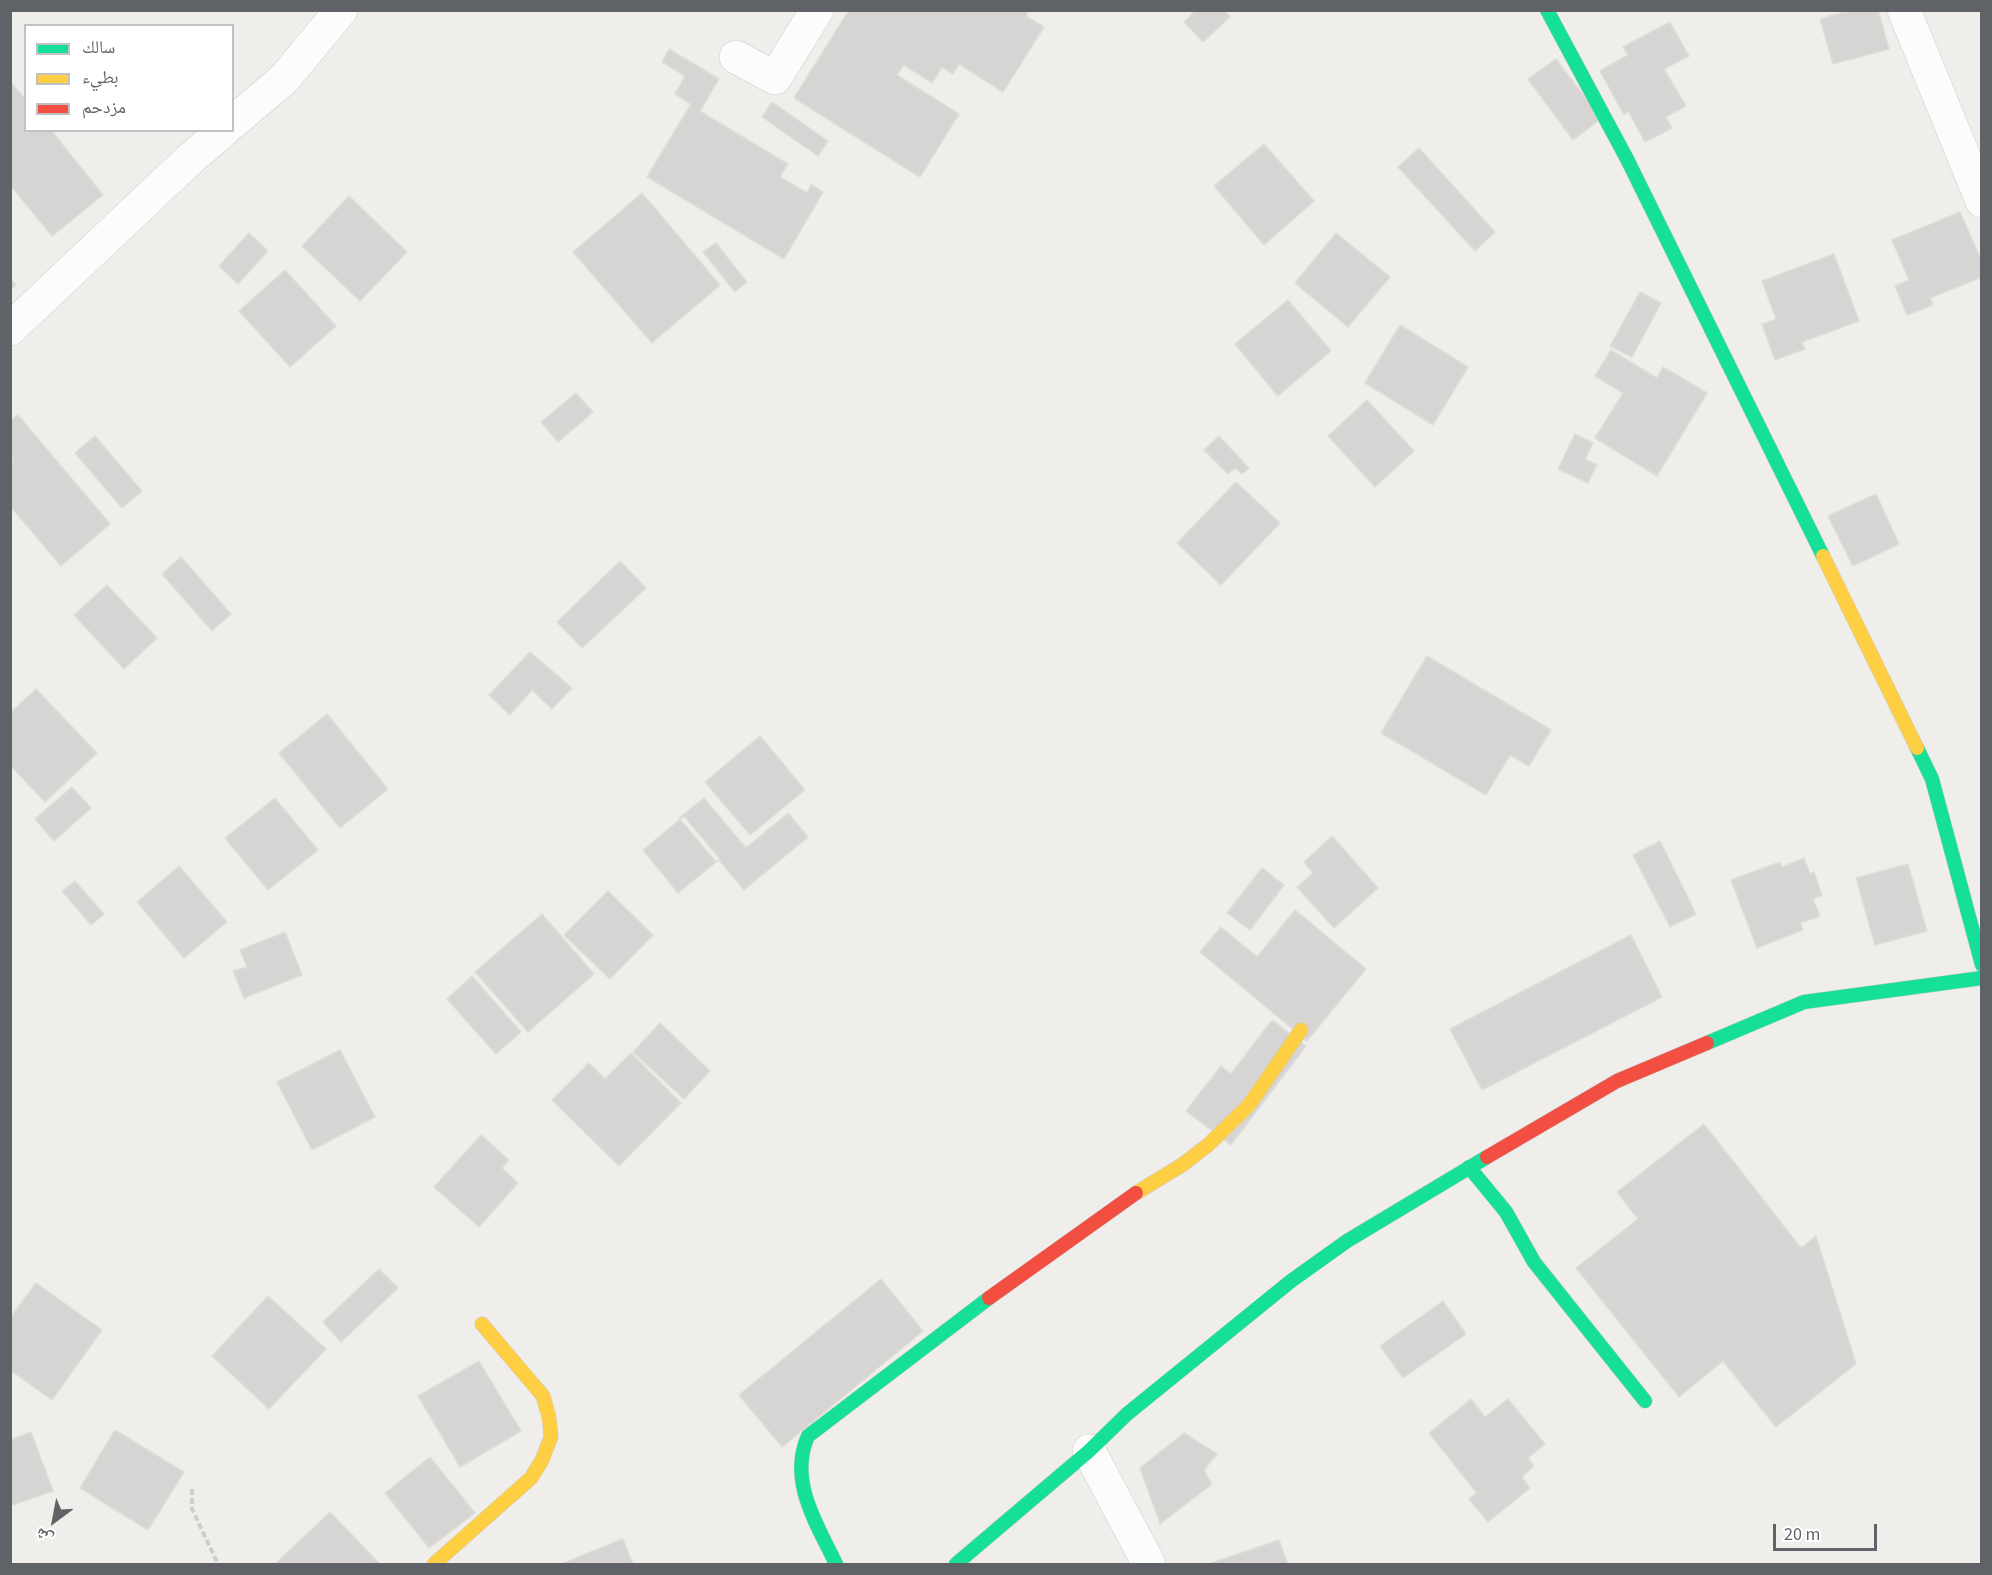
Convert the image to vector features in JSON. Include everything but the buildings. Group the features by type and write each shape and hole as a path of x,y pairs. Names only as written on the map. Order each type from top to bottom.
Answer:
{"street":[{"path":"234,121 284,79 341,10"},
{"path":"736,57 775,78 817,10"},
{"path":"1546,10 1627,159 1932,779 1982,965"},
{"path":"1904,10 1982,201"},
{"path":"10,329 189,159 222,132"},
{"path":"956,1564 1089,1451 1127,1414 1291,1281 1347,1241 1617,1081 1804,1002 1982,978"},
{"path":"836,1564 802,1487 800,1464 802,1449 808,1436 1020,1274 1209,1145 1249,1105 1301,1030"},
{"path":"1469,1167 1506,1212 1534,1262 1645,1401"},
{"path":"434,1564 531,1478 542,1460 551,1437 549,1417 543,1396 482,1324"},
{"path":"1089,1451 1149,1564"}],"path":[{"path":"192,1489 192,1509 218,1564"}],"traffic: fast":[{"path":"1547,10 1627,159 1823,556"},
{"path":"1917,748 1932,779 1982,965"},
{"path":"1707,1043 1804,1002 1982,978"},
{"path":"956,1564 1089,1451 1127,1414 1291,1281 1347,1241 1487,1157"},
{"path":"1469,1167 1506,1212 1534,1262 1645,1401"},
{"path":"836,1564 807,1502 803,1486 801,1469 808,1436 989,1298"}],"traffic: slow":[{"path":"1823,556 1917,748"},
{"path":"1136,1193 1182,1165 1208,1145 1249,1105 1301,1030"},
{"path":"434,1564 531,1478 542,1460 551,1437 549,1417 543,1396 482,1324"}],"traffic: jam":[{"path":"1487,1157 1617,1081 1707,1043"},
{"path":"989,1298 1136,1193"}]}
